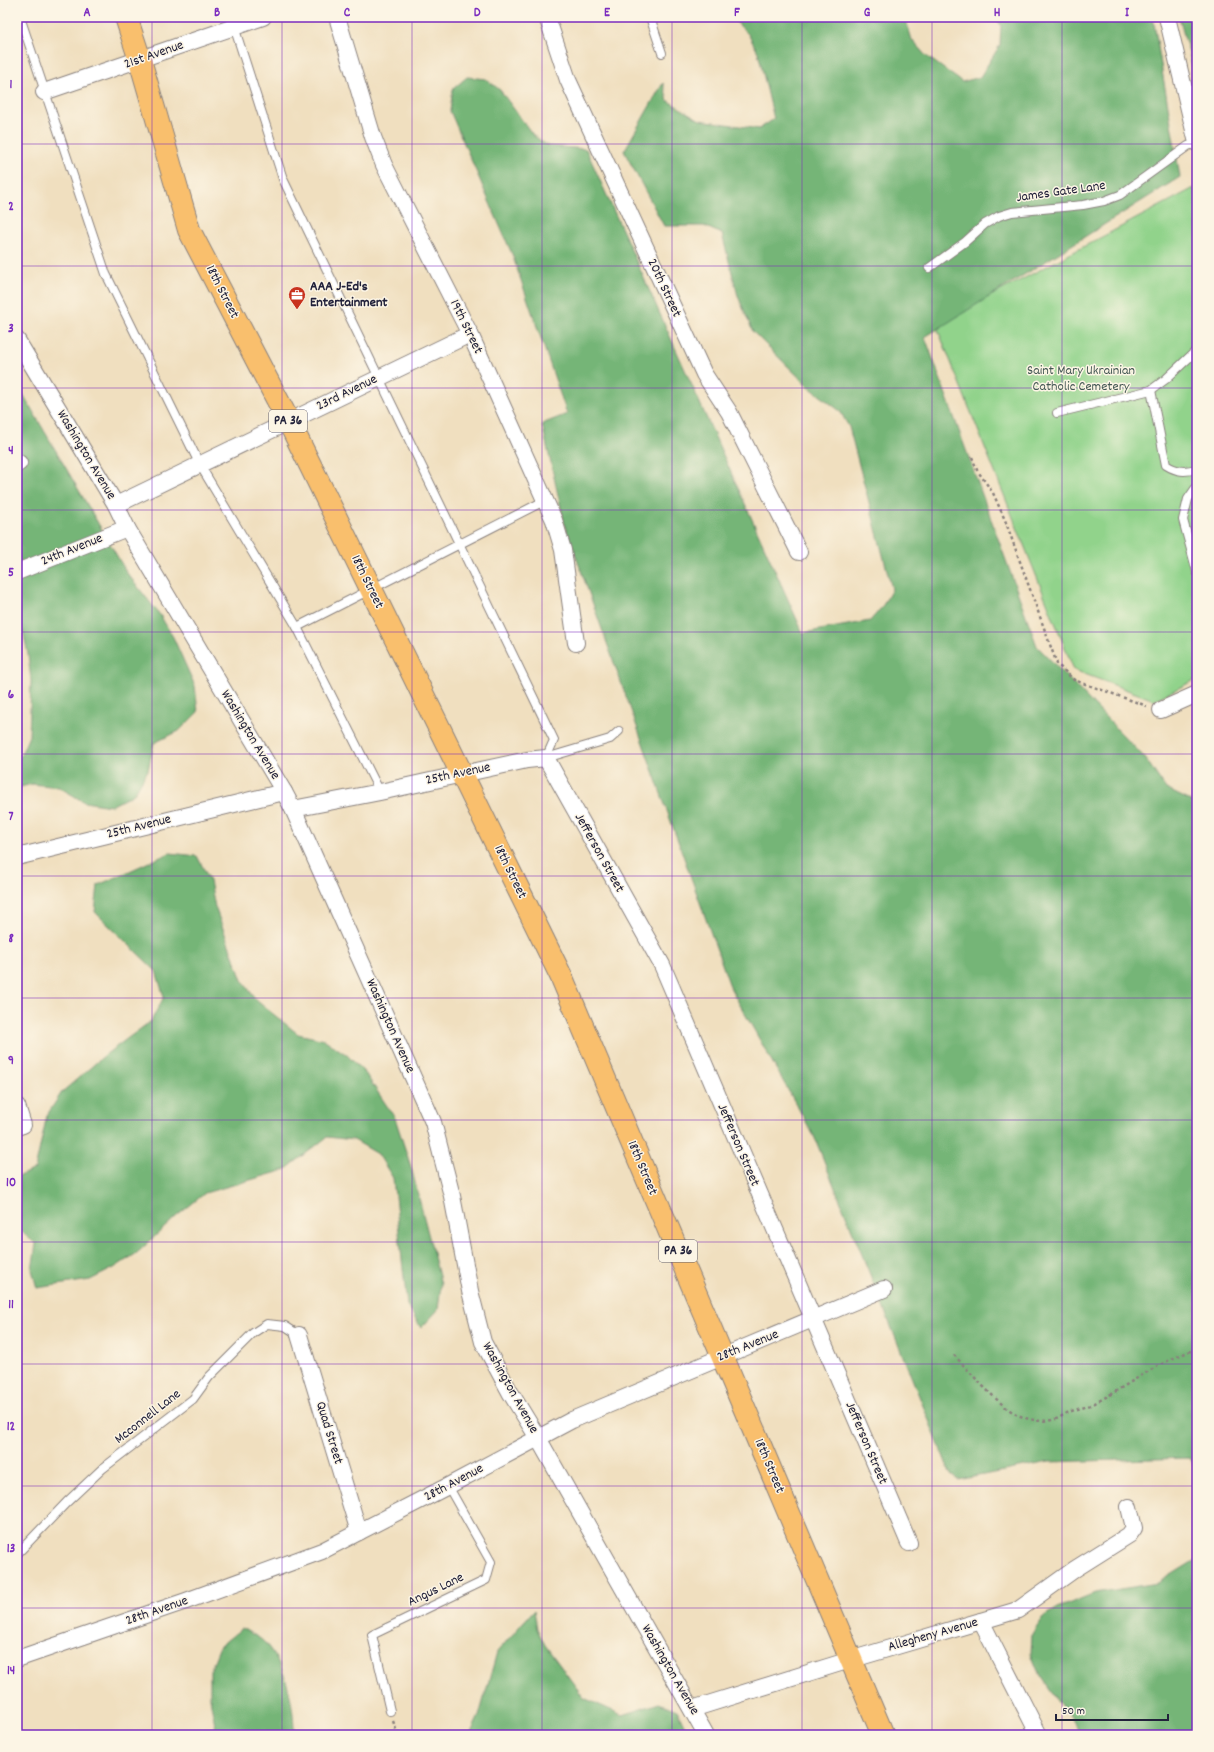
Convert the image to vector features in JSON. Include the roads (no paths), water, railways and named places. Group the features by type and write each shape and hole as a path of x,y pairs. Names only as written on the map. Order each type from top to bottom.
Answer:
{"main road":[{"name":"18th Street","path":"126,17 190,230 289,422 562,978 883,1735"}],"street":[{"name":"21st Avenue","path":"44,92 140,60 232,22 263,17"},
{"name":"19th Street","path":"337,17 373,137 384,165 470,334 554,520 562,550 576,643"},
{"name":"20th Street","path":"547,17 568,80 704,374 729,412 799,552"},
{"path":"1167,17 1197,143"},
{"name":"23rd Avenue","path":"116,505 470,334"},
{"name":"Washington Avenue","path":"17,340 116,505 127,528 293,809 433,1122 452,1196 470,1291 483,1342 706,1735"},
{"name":"24th Avenue","path":"17,572 127,528"},
{"path":"1161,710 1197,694"},
{"name":"25th Avenue","path":"293,809 380,792 461,773 526,760 546,758"},
{"name":"Jefferson Street","path":"546,758 662,965 812,1320 909,1542"},
{"name":"25th Avenue","path":"17,857 284,792"},
{"path":"17,1106 20,1126"},
{"name":"28th Avenue","path":"17,1659 186,1601 322,1551 572,1420 884,1289"},
{"name":"Quad Street","path":"299,1335 359,1532"},
{"name":"Allegheny Avenue","path":"692,1709 1018,1610 1075,1569 1129,1535 1134,1528 1129,1507"},
{"path":"981,1622 1039,1735"}],"lane":[{"path":"20,17 106,274 200,465 297,627 380,792"},
{"path":"650,17 662,53"},
{"path":"232,22 283,179 554,740 546,758"},
{"name":"James Gate Lane","path":"929,268 950,254 985,224 999,216 1012,212 1083,205 1104,201 1120,195 1188,146 1197,143"},
{"path":"1057,413 1151,390 1166,379 1197,350"},
{"path":"1151,390 1166,465 1172,469 1184,472 1197,469"},
{"path":"1197,486 1188,499 1183,520 1197,572"},
{"path":"297,627 371,590 459,543 546,500"},
{"name":"25th Avenue","path":"546,758 610,739 619,731"},
{"name":"Mcconnell Lane","path":"17,1554 67,1502 102,1469 193,1399 209,1377 253,1333 267,1324 285,1326 299,1335"},
{"name":"Angus Lane","path":"390,1711 372,1635 486,1580 491,1562 448,1486"}],"place":[{"name":"AAA J-Ed's Entertainment","path":"297,310"}],"park label":[{"name":"Saint Mary Ukrainian Catholic Cemetery","path":"1081,380"}]}
